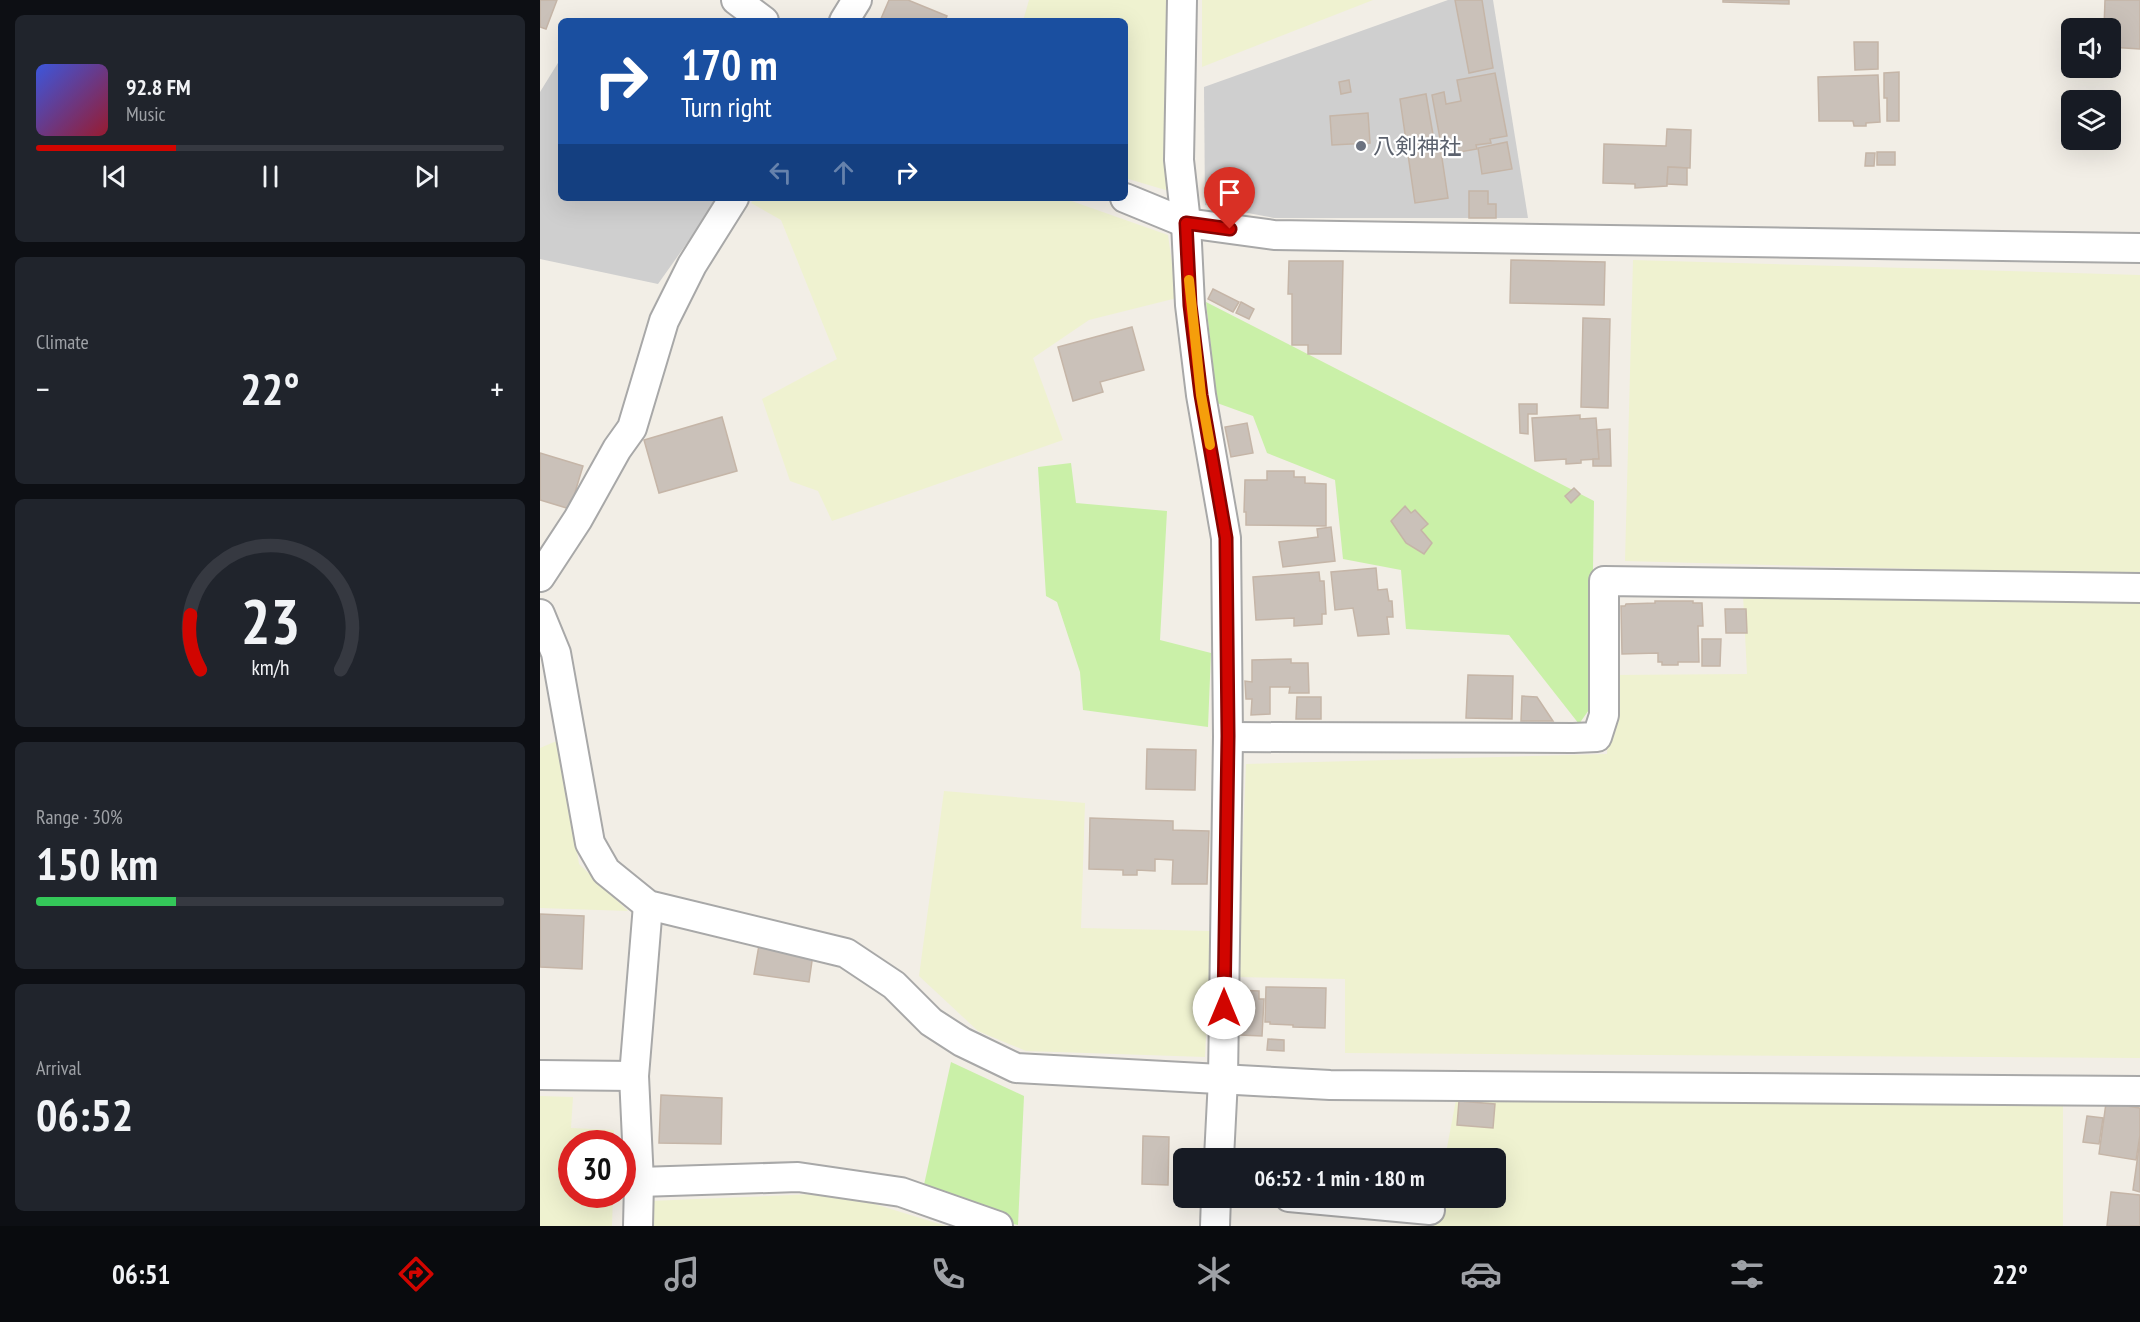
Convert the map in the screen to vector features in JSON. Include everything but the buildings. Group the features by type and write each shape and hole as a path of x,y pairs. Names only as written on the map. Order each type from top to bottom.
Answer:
{"street":[{"path":"736,0 760,18"},
{"path":"846,18 857,0"},
{"path":"1182,0 1179,160 1186,223 1190,305 1201,395 1226,538 1228,736 1223,1079 1220,1148"},
{"path":"1128,199 1186,223 1274,235 2140,248"},
{"path":"540,577 578,519 617,449 632,428 664,321 692,265 732,201"},
{"path":"1228,736 1597,737 1604,715 1604,581 2140,588"},
{"path":"540,614 556,653 590,843 606,872 648,905 846,953 894,985 931,1022 962,1042 1016,1068 1330,1085 2140,1091"},
{"path":"638,1226 639,1182 634,1076 648,905"},
{"path":"540,1075 634,1076"},
{"path":"639,1182 798,1177 901,1192 998,1226"},
{"path":"1215,1226 1216,1208"},
{"path":"1408,1208 1430,1210"}],"shaded area":[{"name":"八剣神社","path":"1448,0 1493,0 1528,218 1274,218 1205,205 1204,87"},
{"path":"558,63 558,201 717,201 658,284 540,259 540,92"}],"green space":[{"path":"1029,0 1169,0 1169,191 1128,179 1128,18 1024,18"},
{"path":"1202,0 1373,0 1202,67"},
{"path":"752,201 1072,201 1168,235 1177,298 1089,320 1033,358 1063,440 832,521 818,491 790,481 762,399 837,359 781,220 751,203"},
{"path":"1633,260 2140,275 2140,575 1625,561"},
{"path":"1206,302 1594,501 1591,707 1579,724 1509,635 1406,629 1401,570 1343,559 1335,480 1267,453 1253,416 1217,403"},
{"path":"1071,463 1076,503 1167,511 1160,640 1211,653 1208,727 1083,710 1080,672 1057,602 1046,596 1038,467"},
{"path":"1743,595 2140,601 2140,1058 1345,1053 1345,979 1237,977 1246,764 1607,754 1610,675 1747,674"},
{"path":"559,740 579,864 628,911 540,908 540,748"},
{"path":"944,791 1085,803 1081,928 1211,931 1205,1057 1026,1051 978,1031 919,976"},
{"path":"951,1062 1024,1096 1018,1225 920,1203"},
{"path":"540,1096 573,1097 571,1128 614,1130 558,1130 558,1208 613,1208 612,1226 540,1226"},
{"path":"1456,1100 2063,1101 2063,1226 1433,1226 1436,1208 1506,1208 1506,1148 1447,1148"},
{"path":"839,1193 946,1226 649,1226 649,1201"}],"slow traffic":[{"path":"1189,280 1201,395 1210,445"}],"place":[{"name":"八剣神社","path":"1361,146"}],"route":[{"path":"1224,1008 1228,736 1226,538 1201,395 1190,305 1186,223 1230,229"}]}
